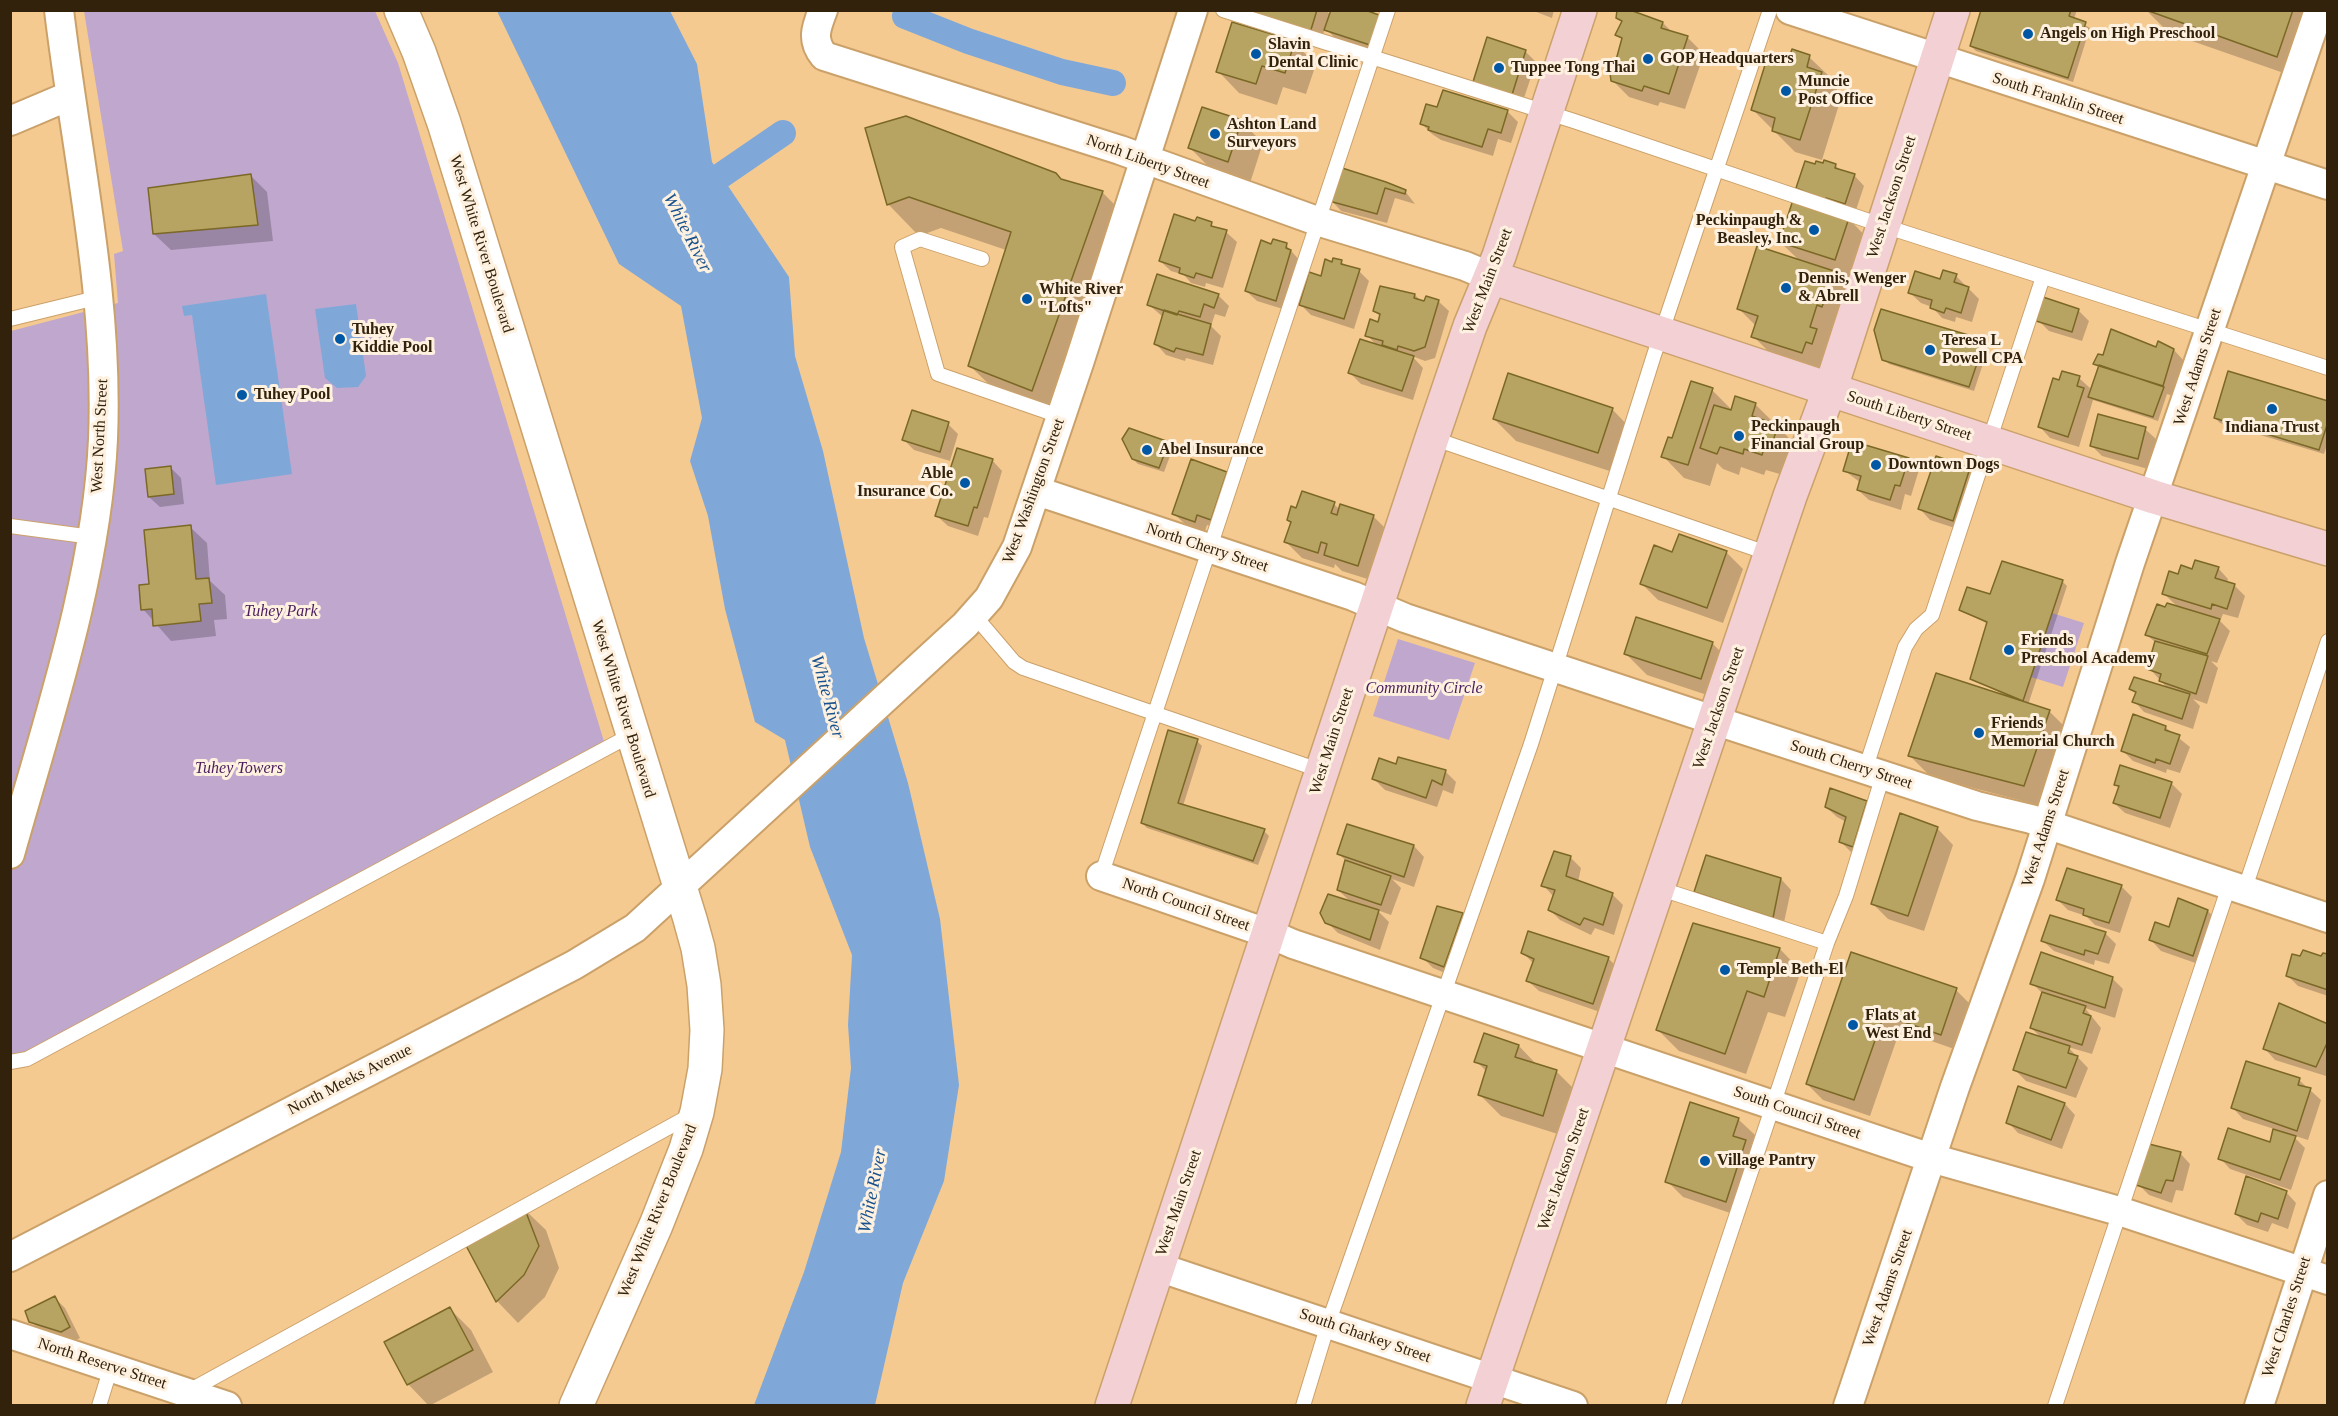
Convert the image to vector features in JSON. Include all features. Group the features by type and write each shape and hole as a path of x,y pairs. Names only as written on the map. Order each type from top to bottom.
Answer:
{"main road":[{"name":"West Main Street","path":"1112,1406 1270,934 1432,438 1470,326 1491,276 1580,10"},
{"name":"West Jackson Street","path":"1488,1392 1770,554 1828,389 1953,10"},
{"name":"South Liberty Street","path":"1491,276 2154,497 2328,549"}],"street":[{"name":"West North Street","path":"10,854 46,724 93,537 103,439 103,365 96,298 95,256 69,96 58,10"},
{"name":"West White River Boulevard","path":"401,10 419,52 444,123 698,948 704,986 705,1068 697,1112 686,1149 656,1225 576,1406"},
{"name":"West Washington Street","path":"679,888 970,620 989,598 1017,547 1037,492 1192,10"},
{"name":"South Franklin Street","path":"1790,10 2328,185"},
{"name":"West Adams Street","path":"1848,1406 1931,1158 2047,825 2130,563 2319,10"},
{"name":"North Liberty Street","path":"819,24 817,48 824,56 1143,160 1317,221 1466,266 1491,276"},
{"path":"10,122 69,96"},
{"name":"North Cherry Street","path":"1037,492 1377,605"},
{"name":"South Cherry Street","path":"1377,605 1405,618 1874,773 1977,806 2047,825 2328,918"},
{"name":"North Council Street","path":"1101,876 1270,934"},
{"name":"North Meeks Avenue","path":"10,1257 574,964 636,928 679,888"},
{"name":"South Council Street","path":"1270,934 1293,944 1931,1158 2119,1211 2314,1276"},
{"name":"West Charles Street","path":"2259,1406 2314,1276 2328,1195"},
{"name":"South Gharkey Street","path":"1158,1267 1328,1324 1488,1392 1573,1406"},
{"name":"North Reserve Street","path":"10,1334 227,1406"}],"lane":[{"path":"1223,10 2328,368"},
{"path":"1101,876 1388,10"},
{"path":"1303,1406 1328,1324 1531,744 1661,334 1770,10"},
{"path":"982,259 920,239 902,248 938,374 1062,417"},
{"path":"1673,1406 1827,943 1849,886 1905,647 1916,629 1932,615 2043,277"},
{"path":"10,319 96,298"},
{"path":"1432,438 1770,554"},
{"path":"10,526 93,537"},
{"path":"970,620 1023,668 1322,771"},
{"path":"2055,1406 2119,1211 2328,641"},
{"path":"10,1062 27,1059 631,735"},
{"path":"1658,888 1827,943"},
{"path":"187,1392 697,1112"},
{"path":"99,1406 111,1367"}],"green space":[{"name":"Tuhey Park","path":"84,11 375,11 398,63 606,748 11,1062 11,331 118,303 114,254 123,251"},
{"path":"2052,613 2084,623 2063,687 2031,677"},
{"name":"Community Circle","path":"1398,639 1475,663 1449,740 1373,716"}],"water":[{"name":"White River","path":"497,11 670,11 697,64 712,162 789,277 795,356 823,451 864,638 908,783 940,919 959,1085 944,1181 903,1283 875,1405 754,1405 804,1272 841,1152 851,1068 848,1025 852,955 810,847 785,740 755,722 725,609 708,516 690,461 702,418 681,306 619,264"},
{"name":"Tuhey Pool","path":"266,294 292,474 216,485 192,315 184,316 182,306"},
{"name":"Tuhey Kiddie Pool","path":"356,304 366,376 358,387 337,388 325,378 315,309"}],"building":[{"path":"1241,10 1317,10 1310,33"},
{"path":"1331,10 1365,10 1379,15 1370,45 1324,30"},
{"name":"GOP Headquarters","path":"1617,10 1630,10 1663,22 1661,28 1688,36 1669,94 1644,86 1642,91 1611,81 1610,73 1613,71 1622,38 1615,35 1622,21 1616,18"},
{"name":"Angels on High Preschool","path":"1981,10 2071,10 2069,16 2086,22 2068,78 1970,46"},
{"path":"2146,10 2293,10 2277,57"},
{"name":"Slavin Dental Clinic","path":"1232,22 1295,41 1285,73 1262,66 1256,84 1216,72"},
{"name":"Tuppee Tong Thai","path":"1487,37 1526,50 1511,98 1472,85"},
{"name":"Muncie Post Office","path":"1792,49 1810,55 1807,67 1822,72 1800,140 1772,131 1775,118 1751,110 1769,52 1789,58"},
{"path":"1443,90 1508,110 1501,133 1488,129 1482,147 1428,130 1429,127 1420,124 1426,104 1437,107"},
{"name":"Ashton Land Surveyors","path":"1202,107 1242,120 1228,162 1188,148"},
{"name":"White River \"Lofts\"","path":"906,116 1056,173 1061,179 1103,191 1032,391 968,366 1011,232 909,197 887,205 865,128"},
{"path":"1824,160 1836,164 1835,168 1855,174 1845,204 1826,198 1825,200 1796,188 1805,161 1815,164 1816,161 1823,163"},
{"path":"1339,167 1406,190 1405,194 1385,188 1377,214 1329,201"},
{"path":"251,174 258,225 153,234 148,188"},
{"name":"Peckinpaugh & Beasley, Inc.","path":"1793,200 1849,218 1835,260 1779,242"},
{"path":"1174,214 1195,221 1197,217 1212,222 1211,226 1227,230 1212,278 1196,273 1194,278 1179,273 1180,268 1159,261"},
{"path":"1273,239 1287,243 1286,248 1291,250 1276,301 1245,291 1261,240 1271,244"},
{"name":"Dennis, Wenger & Abrell","path":"1757,246 1834,271 1822,307 1817,305 1810,327 1817,329 1812,344 1806,342 1802,353 1751,337 1758,316 1737,309"},
{"path":"1333,258 1342,260 1341,264 1360,269 1344,319 1299,305 1309,272 1321,276 1325,259 1332,262"},
{"path":"1943,270 1957,274 1954,282 1969,287 1961,313 1946,308 1944,313 1930,308 1932,300 1908,293 1915,271 1940,279"},
{"path":"1157,274 1219,294 1214,308 1204,304 1200,317 1179,311 1177,315 1147,305"},
{"path":"1380,286 1415,294 1414,298 1424,301 1426,296 1439,300 1425,347 1414,351 1398,346 1397,350 1382,345 1383,341 1365,336 1370,319 1378,322 1380,314 1373,311"},
{"path":"2043,297 2079,309 2072,332 2036,321"},
{"name":"Teresa L Powell CPA","path":"1881,309 1985,340 1969,387 1882,360 1874,330"},
{"path":"1164,310 1211,324 1203,355 1176,348 1174,352 1154,344"},
{"path":"2111,329 2156,347 2158,341 2174,349 2163,386 2093,364 2098,354 2103,355"},
{"path":"1360,339 1414,356 1402,391 1348,373"},
{"path":"2099,365 2164,387 2153,417 2088,397"},
{"path":"2062,371 2080,376 2077,386 2084,388 2068,437 2038,427 2053,378 2059,380"},
{"name":"Indiana Trust","path":"2228,371 2328,401 2328,422 2319,450 2214,418"},
{"path":"1508,373 1613,408 1598,453 1493,419"},
{"name":"Peckinpaugh Financial Group","path":"1691,381 1713,388 1688,465 1661,457 1668,437 1672,438"},
{"name":"Peckinpaugh Financial Group","path":"1735,396 1756,403 1752,416 1778,425 1770,451 1764,449 1762,455 1744,449 1743,454 1720,447 1717,454 1700,448 1714,405 1731,410"},
{"path":"912,410 949,422 940,452 902,440"},
{"path":"2098,414 2146,427 2138,459 2090,446"},
{"name":"Abel Insurance","path":"1129,428 1169,442 1159,468 1132,459 1122,439"},
{"name":"Downtown Dogs","path":"1852,441 1909,458 1900,486 1895,485 1890,500 1857,490 1861,476 1843,471"},
{"name":"Able Insurance Co.","path":"957,448 993,459 977,508 974,507 968,526 935,516"},
{"path":"1936,456 1970,468 1953,521 1918,509"},
{"path":"1191,459 1227,472 1211,520 1197,515 1195,522 1172,514"},
{"path":"171,466 174,494 148,497 145,469"},
{"path":"1302,491 1335,502 1331,513 1337,515 1340,504 1374,515 1358,566 1324,555 1327,544 1321,542 1318,553 1284,542 1291,522 1287,520 1291,506 1296,508"},
{"path":"191,525 196,579 209,578 212,603 199,604 201,621 153,626 152,609 141,610 139,585 149,584 144,530"},
{"path":"1679,534 1727,551 1707,608 1640,584 1654,545 1672,552"},
{"path":"2195,560 2219,567 2215,578 2235,584 2227,609 2212,604 2211,609 2162,594 2169,571 2178,574 2181,565 2192,569"},
{"name":"Friends Preschool Academy","path":"2002,561 2063,580 2023,701 1970,679 1987,622 1959,610 1967,587 1990,594"},
{"path":"2167,603 2220,619 2207,654 2145,635 2157,604 2165,607"},
{"path":"1636,617 1713,642 1701,679 1624,654"},
{"path":"2155,641 2208,656 2196,694 2159,681 2161,674 2147,669"},
{"name":"Friends Memorial Church","path":"1936,673 2050,710 2024,786 1908,756"},
{"path":"2134,677 2190,694 2182,719 2132,702 2136,692 2129,689"},
{"path":"2133,714 2166,726 2165,730 2180,735 2170,764 2156,759 2155,763 2121,751"},
{"path":"1168,730 1198,739 1178,803 1265,829 1253,861 1141,823"},
{"path":"1398,757 1446,770 1442,785 1432,780 1426,798 1372,779 1379,758 1396,764"},
{"path":"2120,765 2172,782 2160,818 2113,803 2119,786 2114,785"},
{"path":"1830,788 1867,801 1853,847 1839,842 1846,817 1825,807"},
{"path":"1900,813 1938,827 1908,916 1871,904"},
{"path":"1347,824 1414,845 1404,877 1337,854"},
{"path":"1554,851 1571,856 1566,876 1613,893 1603,925 1584,918 1580,925 1548,910 1555,890 1541,886"},
{"path":"1706,855 1781,878 1773,918 1694,892"},
{"path":"1345,860 1391,876 1381,905 1337,890"},
{"path":"2067,868 2122,885 2109,923 2083,915 2084,909 2056,900"},
{"path":"1328,894 1379,910 1370,940 1325,923 1320,913"},
{"path":"2178,898 2208,910 2193,956 2149,940 2155,922 2169,927"},
{"path":"1437,906 1463,913 1444,967 1420,958"},
{"path":"2050,915 2106,932 2098,954 2085,950 2084,955 2041,941"},
{"name":"Temple Beth-El","path":"1693,923 1780,948 1764,997 1747,991 1725,1054 1656,1030"},
{"path":"1528,931 1609,957 1593,1004 1526,981 1534,959 1521,953"},
{"path":"2303,950 2321,956 2323,953 2328,954 2328,990 2286,976 2292,954 2300,956"},
{"name":"Flats at West End","path":"1851,952 1957,988 1941,1035 1884,1015 1854,1100 1806,1084"},
{"path":"2041,952 2113,977 2105,1008 2030,984"},
{"path":"2042,992 2086,1006 2083,1013 2091,1016 2082,1045 2030,1028"},
{"path":"2279,1003 2328,1024 2328,1041 2316,1067 2263,1049"},
{"path":"2026,1032 2070,1046 2068,1053 2078,1056 2066,1088 2013,1070"},
{"path":"1484,1033 1519,1045 1515,1057 1557,1070 1543,1116 1478,1095 1487,1066 1474,1062"},
{"path":"2246,1061 2300,1078 2298,1085 2311,1088 2297,1131 2231,1108"},
{"path":"2018,1086 2065,1103 2051,1140 2006,1123"},
{"name":"Village Pantry","path":"1690,1102 1739,1118 1733,1136 1746,1140 1726,1202 1665,1182"},
{"path":"2228,1128 2270,1142 2273,1129 2296,1136 2280,1180 2218,1159"},
{"path":"2149,1144 2181,1152 2173,1181 2166,1180 2161,1193 2136,1185"},
{"path":"2246,1176 2287,1191 2278,1219 2261,1213 2258,1222 2235,1214"},
{"path":"524,1207 539,1246 524,1275 496,1302 463,1240"},
{"path":"55,1296 70,1327 61,1332 29,1322 25,1311"},
{"path":"450,1307 473,1350 407,1385 384,1342"}],"waterway":[{"path":"905,16 968,41 1062,72 1113,83"},
{"path":"694,194 783,133"}],"place":[{"name":"Angels on High Preschool","path":"2028,34"},
{"name":"Slavin Dental Clinic","path":"1256,54"},
{"name":"GOP Headquarters","path":"1648,59"},
{"name":"Tuppee Tong Thai","path":"1499,68"},
{"name":"Muncie Post Office","path":"1786,91"},
{"name":"Ashton Land Surveyors","path":"1215,134"},
{"name":"Peckinpaugh & Beasley, Inc.","path":"1814,230"},
{"name":"Dennis, Wenger & Abrell","path":"1786,288"},
{"name":"White River \"Lofts\"","path":"1027,299"},
{"name":"Tuhey Kiddie Pool","path":"340,339"},
{"name":"Teresa L Powell CPA","path":"1930,350"},
{"name":"Tuhey Pool","path":"242,395"},
{"name":"Indiana Trust","path":"2272,409"},
{"name":"Peckinpaugh Financial Group","path":"1739,436"},
{"name":"Abel Insurance","path":"1147,450"},
{"name":"Downtown Dogs","path":"1876,465"},
{"name":"Able Insurance Co.","path":"965,483"},
{"name":"Friends Preschool Academy","path":"2009,650"},
{"name":"Friends Memorial Church","path":"1979,733"},
{"name":"Temple Beth-El","path":"1725,970"},
{"name":"Flats at West End","path":"1853,1025"},
{"name":"Village Pantry","path":"1705,1161"}],"park label":[{"name":"Tuhey Towers","path":"239,769"}]}
